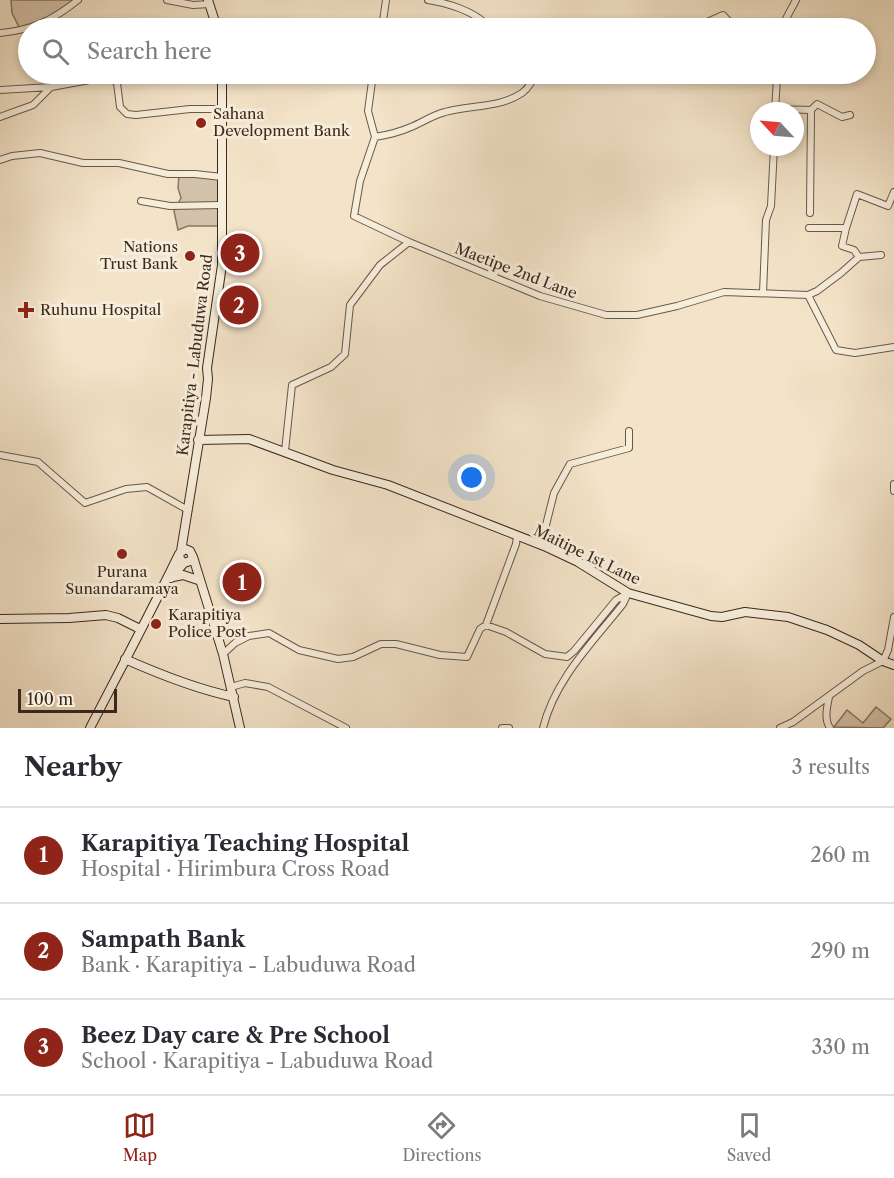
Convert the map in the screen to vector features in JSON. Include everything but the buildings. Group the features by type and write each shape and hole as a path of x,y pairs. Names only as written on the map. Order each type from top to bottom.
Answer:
{"street":[{"path":"53,18 78,0"},
{"path":"167,0 192,5 209,2 214,18"},
{"path":"383,18 386,0"},
{"path":"428,0 442,2 481,18"},
{"path":"786,18 796,0"},
{"path":"0,33 18,31"},
{"path":"0,90 71,84"},
{"path":"117,84 121,111 136,115 190,109 222,109"},
{"name":"Karapitiya - Labuduwa Road","path":"90,728 140,629 185,556 185,531 206,398 207,368 219,288 223,227 221,205 222,84"},
{"path":"372,84 368,111 375,137 413,127 447,111 480,107 513,98 524,92 530,84"},
{"path":"776,102 777,84"},
{"path":"0,117 33,105 51,87"},
{"path":"810,213 811,110 817,104 842,117 850,115"},
{"path":"804,110 811,110"},
{"name":"Maetipe 2nd Lane","path":"375,137 360,181 354,216 409,242 540,296 606,315 637,315 724,292 808,295"},
{"path":"0,160 12,156 40,153 83,163 119,163 168,174 222,177"},
{"path":"764,293 766,220 771,206 774,156"},
{"path":"859,257 854,250 842,246 857,194 888,206 894,192"},
{"path":"141,201 171,206 221,205"},
{"path":"809,228 846,228"},
{"path":"285,451 292,385 331,367 345,354 350,305 380,265 409,242"},
{"path":"764,293 768,243"},
{"path":"881,255 859,257 842,273 808,295 836,350 855,353 894,347"},
{"path":"541,545 554,493 570,464 629,448 629,430"},
{"name":"Maitipe 1st Lane","path":"198,440 249,439 333,470 388,485 541,545 578,562 628,593 711,616 722,617 745,612 788,617 827,630 859,645 883,661 894,664"},
{"path":"0,455 38,462 85,503 126,489 147,487 188,510"},
{"path":"894,484 894,491"},
{"path":"223,654 235,643 249,636 269,633 299,650 338,659 353,657 381,644 396,644 440,655 467,657 480,629 486,625 517,536"},
{"path":"185,556 200,582 223,654 240,728"},
{"path":"170,580 183,575 200,582"},
{"path":"486,625 506,632 545,654 567,657 616,600 628,593"},
{"path":"543,728 561,682 623,604 628,593"},
{"path":"0,619 106,615 140,629"},
{"path":"780,728 793,722 863,671 883,661 888,650 894,617"},
{"path":"125,659 174,681 234,698"},
{"path":"231,687 245,683 268,687 346,728"},
{"path":"829,696 827,709 830,728"},
{"path":"502,728 509,728"}],"shaded area":[{"path":"11,0 78,0 52,18 18,18 18,25 12,13"},
{"path":"179,174 222,177 220,226 188,226 178,230 174,211 181,198 178,188"},
{"path":"876,707 891,719 883,728 834,727 847,710 863,723"}],"place":[{"name":"Sahana Development Bank","path":"201,123"},
{"name":"Beez Day care & Pre School","path":"240,253"},
{"name":"Nations Trust Bank","path":"190,256"},
{"name":"Sampath Bank","path":"239,305"},
{"name":"Ruhunu Hospital","path":"26,310"},
{"name":"Purana Sunandaramaya","path":"122,554"},
{"name":"Karapitiya Teaching Hospital","path":"242,582"},
{"name":"Karapitiya Police Post","path":"156,624"}]}
